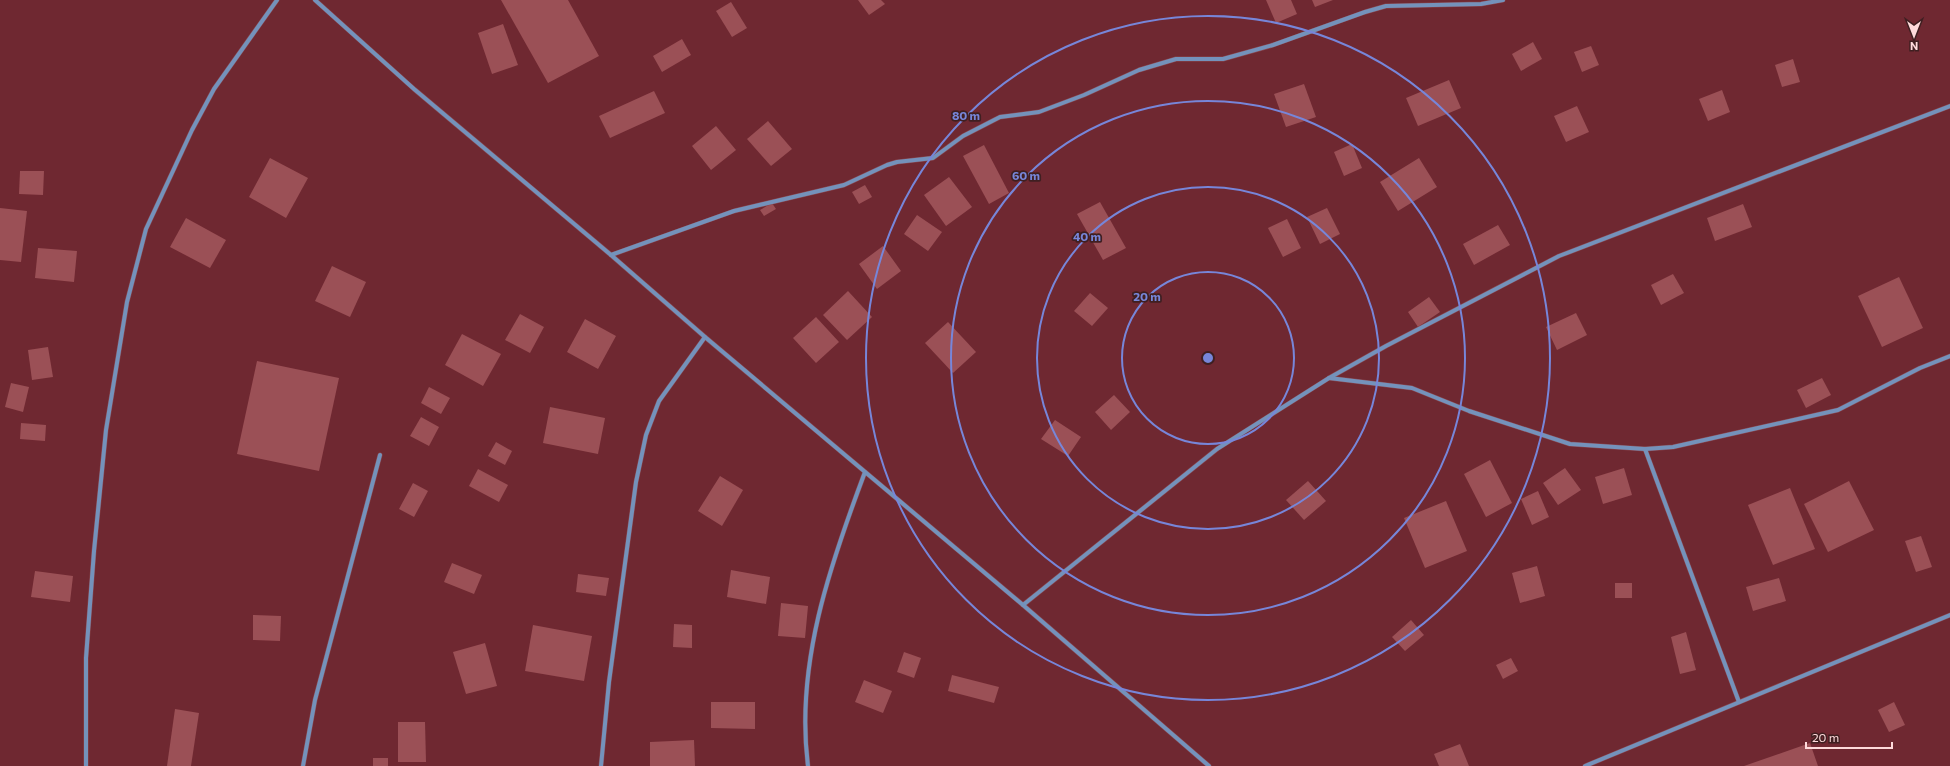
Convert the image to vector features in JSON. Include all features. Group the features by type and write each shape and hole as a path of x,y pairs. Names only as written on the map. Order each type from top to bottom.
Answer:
{"street":[{"path":"86,766 86,658 94,551 106,430 129,295 146,229 192,130 214,89 277,0"},
{"path":"315,0 414,89 1023,605 1209,766"},
{"path":"611,255 734,211 844,185 887,165 897,162 933,158 963,136 1000,118 1039,112 1084,95 1138,70 1168,61 1176,59 1224,59 1273,45 1386,6 1481,4 1503,0"},
{"path":"1023,605 1217,449 1329,378 1386,346 1559,256 1950,106"},
{"path":"601,766 609,682 636,482 646,435 659,401 705,337"},
{"path":"1329,378 1412,388 1469,411 1570,444 1645,449 1673,447 1838,410 1920,368 1950,356"},
{"path":"1645,449 1739,702"},
{"path":"303,766 315,700 380,455"},
{"path":"808,766 806,751 807,693 816,622 835,552 865,472"},
{"path":"1585,766 1950,615"}],"building":[{"path":"501,0 568,0 599,56 548,83"},
{"path":"858,0 881,0 885,4 869,15"},
{"path":"1266,0 1291,0 1297,14 1276,23"},
{"path":"1312,0 1333,0 1315,7"},
{"path":"731,2 747,28 732,37 716,11"},
{"path":"503,24 518,65 492,74 478,33"},
{"path":"682,39 691,55 662,72 653,56"},
{"path":"1533,42 1542,59 1521,71 1512,54"},
{"path":"1591,46 1599,65 1582,72 1574,52"},
{"path":"1793,59 1800,82 1782,87 1775,65"},
{"path":"1449,80 1461,108 1418,126 1406,98"},
{"path":"1304,84 1316,117 1286,127 1274,94"},
{"path":"1722,90 1730,112 1708,121 1699,99"},
{"path":"654,91 665,113 610,138 599,116"},
{"path":"1577,106 1589,132 1566,142 1554,116"},
{"path":"768,121 792,149 771,166 747,139"},
{"path":"716,126 736,150 711,170 692,146"},
{"path":"1352,144 1362,168 1344,176 1334,152"},
{"path":"984,145 1009,193 989,204 963,156"},
{"path":"270,158 308,178 286,218 249,197"},
{"path":"1419,158 1437,187 1398,211 1380,182"},
{"path":"20,171 44,171 43,195 19,194"},
{"path":"949,177 972,207 946,226 924,195"},
{"path":"865,185 872,197 859,204 852,192"},
{"path":"1100,202 1126,248 1103,260 1077,214"},
{"path":"772,203 776,209 764,216 760,210"},
{"path":"1743,204 1752,227 1715,241 1707,218"},
{"path":"0,208 27,211 21,262 0,260"},
{"path":"1327,208 1340,234 1320,244 1307,217"},
{"path":"917,215 942,232 928,251 904,234"},
{"path":"186,218 226,240 210,268 170,247"},
{"path":"1287,219 1301,248 1283,257 1268,228"},
{"path":"1498,225 1510,245 1474,265 1463,244"},
{"path":"883,246 901,271 877,289 859,264"},
{"path":"38,248 77,251 74,282 35,278"},
{"path":"332,266 366,282 350,317 315,301"},
{"path":"1673,274 1684,293 1661,305 1651,285"},
{"path":"1899,277 1923,328 1882,347 1858,296"},
{"path":"848,291 872,317 847,340 823,315"},
{"path":"1090,293 1108,308 1092,326 1074,311"},
{"path":"1429,297 1440,312 1418,327 1408,312"},
{"path":"1576,313 1587,335 1557,350 1546,327"},
{"path":"520,314 544,327 530,353 505,340"},
{"path":"816,317 839,342 816,363 793,338"},
{"path":"585,319 616,336 598,369 567,352"},
{"path":"948,322 976,352 953,373 925,343"},
{"path":"462,334 501,354 483,386 445,365"},
{"path":"48,347 53,377 32,380 28,350"},
{"path":"257,361 339,378 319,471 237,454"},
{"path":"1822,378 1831,395 1806,408 1797,390"},
{"path":"11,383 29,387 23,412 5,407"},
{"path":"429,387 450,398 441,414 421,403"},
{"path":"1114,395 1130,412 1111,430 1095,412"},
{"path":"550,407 605,418 598,454 543,443"},
{"path":"421,417 439,427 429,446 410,436"},
{"path":"1055,420 1081,437 1068,456 1041,439"},
{"path":"21,423 46,425 45,441 20,439"},
{"path":"496,442 512,451 505,465 488,456"},
{"path":"1490,460 1512,503 1486,517 1464,474"},
{"path":"1565,468 1581,490 1558,505 1543,483"},
{"path":"1624,468 1632,495 1603,504 1595,477"},
{"path":"478,469 508,485 499,502 469,486"},
{"path":"720,476 743,490 722,526 698,511"},
{"path":"1308,481 1326,501 1304,520 1286,500"},
{"path":"1849,481 1874,530 1828,552 1804,504"},
{"path":"413,483 428,491 414,517 399,509"},
{"path":"1790,488 1815,549 1773,565 1748,505"},
{"path":"1538,491 1549,517 1532,525 1521,499"},
{"path":"1446,501 1467,551 1425,568 1404,518"},
{"path":"1921,536 1932,567 1916,572 1905,541"},
{"path":"452,563 482,575 474,594 444,582"},
{"path":"1537,566 1545,596 1520,603 1512,573"},
{"path":"731,570 770,577 766,604 727,597"},
{"path":"35,571 73,576 70,602 31,597"},
{"path":"578,574 609,578 606,596 576,592"},
{"path":"1779,578 1786,601 1753,611 1746,587"},
{"path":"1615,583 1632,583 1632,598 1615,598"},
{"path":"781,603 808,606 805,638 778,636"},
{"path":"253,615 281,616 280,641 253,640"},
{"path":"1411,620 1424,635 1405,651 1392,637"},
{"path":"674,624 692,625 692,648 673,647"},
{"path":"533,625 592,636 584,681 525,671"},
{"path":"1686,632 1696,670 1680,674 1671,637"},
{"path":"485,643 497,686 466,694 453,652"},
{"path":"904,652 921,658 914,678 897,672"},
{"path":"1511,658 1518,671 1503,679 1496,665"},
{"path":"952,675 999,687 994,703 948,691"},
{"path":"864,680 892,691 883,713 855,702"},
{"path":"711,702 755,702 755,729 711,728"},
{"path":"1894,702 1905,725 1889,732 1878,710"},
{"path":"175,709 199,713 191,766 167,766"},
{"path":"398,722 425,722 426,762 398,762"},
{"path":"694,740 695,766 650,766 650,742"},
{"path":"1810,743 1818,766 1744,766"},
{"path":"1460,744 1469,766 1439,766 1434,754"},
{"path":"373,758 388,758 388,766 373,766"}]}
